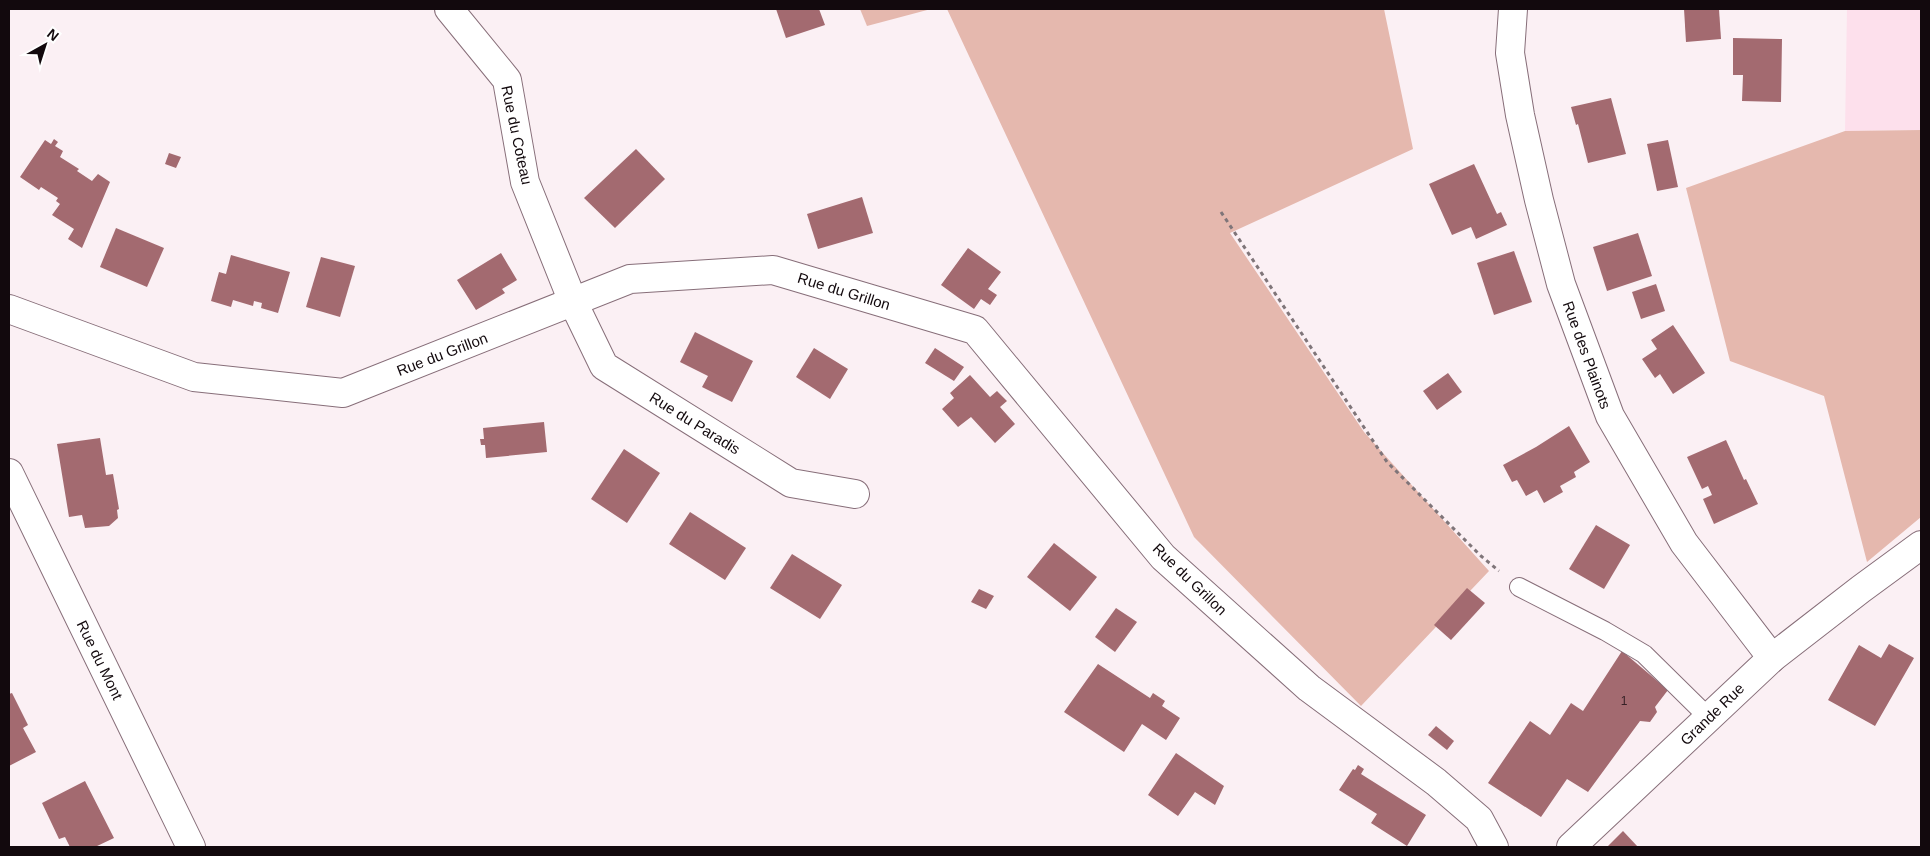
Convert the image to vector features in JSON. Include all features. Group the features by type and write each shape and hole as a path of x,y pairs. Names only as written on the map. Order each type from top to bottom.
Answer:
{"street":[{"name":"Rue du Coteau","path":"449,9 507,80 525,182 574,302"},
{"name":"Rue des Plainots","path":"1514,9 1510,54 1520,114 1539,200 1561,284 1610,416 1684,543 1772,658"},
{"name":"Rue du Grillon","path":"9,309 194,377 343,393 630,280 773,270 975,330 1163,557 1309,688 1436,782 1479,819 1494,847"},
{"name":"Rue du Paradis","path":"574,302 604,366 791,483 855,494"},
{"name":"Rue du Mont","path":"9,473 191,847"},
{"name":"Grande Rue","path":"1571,847 1772,658 1861,589 1921,546"}],"lane":[{"path":"1519,587 1605,631 1644,654 1708,717"}],"path":[{"path":"1221,212 1387,462 1481,556 1519,587"}],"shaded area":[{"path":"860,9 931,9 867,26"},
{"path":"947,9 1384,9 1413,149 1230,233 1364,432 1489,571 1361,706 1194,537"},
{"path":"1847,9 1921,9 1921,130 1845,131"},
{"path":"1921,130 1921,517 1867,562 1824,396 1730,361 1686,188 1845,131"}],"building":[{"path":"776,9 819,9 825,25 786,38"},
{"path":"1684,9 1719,9 1721,39 1686,42"},
{"path":"1733,38 1782,39 1781,102 1742,101 1743,75 1733,75"},
{"path":"1611,98 1626,154 1588,163 1578,124 1576,125 1571,107"},
{"path":"54,139 58,142 55,146 63,151 60,157 79,169 77,171 92,181 98,174 110,182 82,248 68,239 74,229 52,215 60,204 56,201 58,198 41,187 39,190 20,177 45,140 51,144"},
{"path":"1668,140 1678,187 1657,191 1647,144"},
{"path":"636,149 665,179 615,228 584,198"},
{"path":"169,153 181,157 176,168 165,164"},
{"path":"1474,164 1497,214 1501,212 1507,225 1476,239 1471,227 1452,235 1429,184"},
{"path":"862,197 873,233 818,249 807,214"},
{"path":"116,228 164,248 147,287 100,267"},
{"path":"1638,233 1652,276 1607,291 1593,247"},
{"path":"968,248 1001,272 988,289 997,295 990,305 981,299 974,309 941,285"},
{"path":"1514,251 1532,302 1494,315 1477,263"},
{"path":"501,253 517,280 502,289 505,293 476,310 457,280"},
{"path":"231,255 290,272 278,313 261,308 262,303 254,301 253,306 233,300 231,307 211,301 219,272 226,274"},
{"path":"321,257 355,266 340,317 306,307"},
{"path":"1656,284 1665,311 1641,319 1632,292"},
{"path":"1673,325 1705,373 1673,394 1660,374 1655,378 1642,359 1657,349 1651,340"},
{"path":"695,332 753,361 732,402 702,387 708,376 680,362"},
{"path":"814,348 848,369 830,399 796,377"},
{"path":"935,348 964,367 954,381 925,363"},
{"path":"1448,373 1462,392 1437,410 1423,391"},
{"path":"970,375 990,397 997,391 1007,401 1000,407 1015,424 995,443 971,417 958,427 942,409 954,398 950,393"},
{"path":"544,422 547,452 486,458 485,445 481,445 480,439 484,439 483,428"},
{"path":"1569,426 1590,462 1574,472 1576,477 1560,486 1563,492 1544,503 1537,490 1526,496 1517,480 1512,482 1503,465"},
{"path":"100,438 106,475 113,474 119,509 117,510 118,518 109,526 85,528 82,515 69,517 57,444"},
{"path":"1726,440 1744,480 1746,479 1758,504 1714,524 1703,499 1712,495 1708,486 1702,489 1687,457"},
{"path":"624,449 660,473 627,523 591,499"},
{"path":"690,512 746,548 725,580 669,544"},
{"path":"1596,525 1630,545 1604,589 1569,569"},
{"path":"1054,543 1097,577 1070,611 1027,577"},
{"path":"792,554 842,585 820,619 770,588"},
{"path":"1467,588 1485,603 1451,640 1434,625"},
{"path":"979,589 994,596 986,609 971,602"},
{"path":"1116,608 1137,622 1115,652 1095,637"},
{"path":"1889,644 1914,658 1875,726 1828,700 1859,645 1881,658"},
{"path":"1622,651 1668,690 1655,707 1657,712 1650,722 1640,721 1588,792 1567,779 1541,817 1488,783 1530,721 1550,735 1571,703 1583,711"},
{"path":"1098,664 1150,698 1153,693 1165,701 1162,706 1180,718 1166,740 1142,724 1124,752 1064,712"},
{"path":"12,693 28,725 23,728 36,752 9,766 9,694"},
{"path":"1436,726 1454,741 1447,750 1428,735"},
{"path":"1176,753 1224,786 1215,805 1195,792 1178,816 1148,795"},
{"path":"1358,765 1364,769 1361,774 1426,815 1407,846 1371,823 1377,814 1339,790 1353,769 1355,770"},
{"path":"85,781 114,838 95,847 70,847 65,837 59,839 42,803"},
{"path":"1623,831 1638,847 1607,847"}]}
